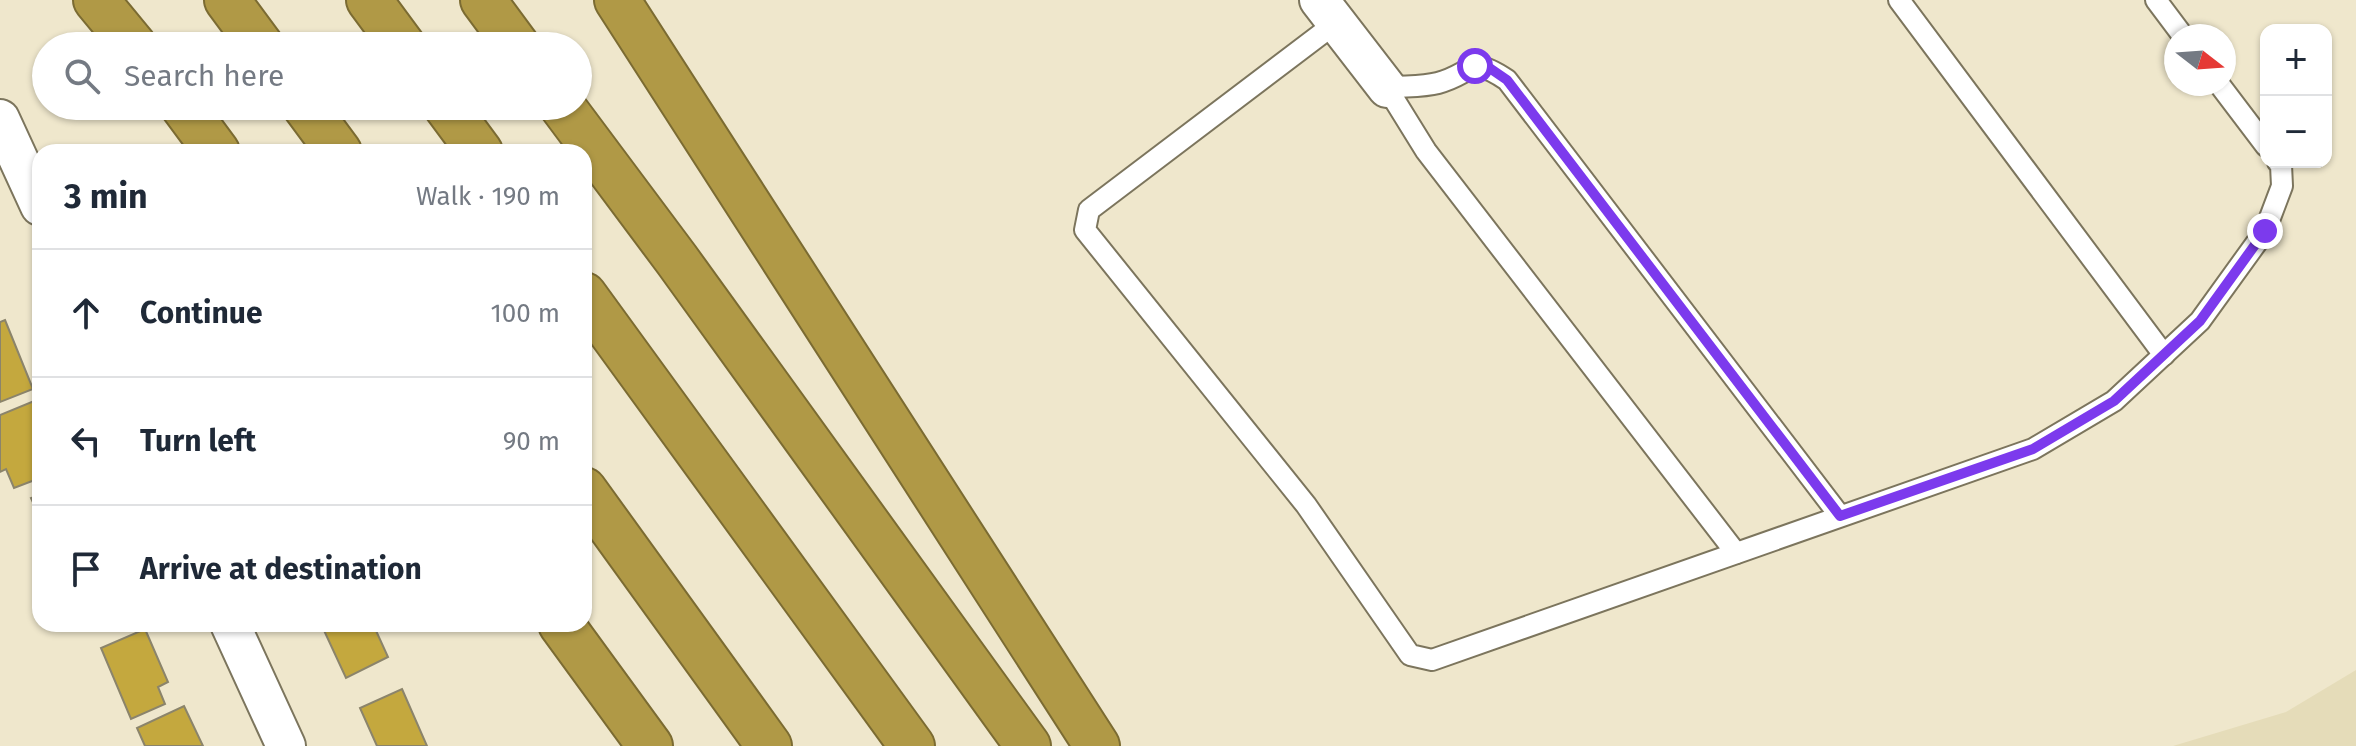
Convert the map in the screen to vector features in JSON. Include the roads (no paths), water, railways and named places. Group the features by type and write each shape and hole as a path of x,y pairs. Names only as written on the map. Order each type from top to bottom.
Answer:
{"highway":[{"path":"96,0 122,32"},
{"path":"227,0 251,32"},
{"path":"369,0 393,32"},
{"path":"483,0 507,32"},
{"path":"617,0 1097,746"},
{"path":"193,120 211,144"},
{"path":"315,120 333,144"},
{"path":"456,120 474,144"},
{"path":"572,120 590,144"},
{"path":"592,146 1028,746"},
{"path":"592,306 912,746"},
{"path":"592,501 769,746"},
{"path":"567,632 650,746"}],"street":[{"path":"1328,11 1387,88"},
{"path":"0,119 32,189"},
{"path":"234,632 286,746"}],"lane":[{"path":"1899,0 2164,355"},
{"path":"2156,0 2174,24"},
{"path":"1328,11 1089,210 1085,230 1306,505 1410,655 1432,660 2033,449 2114,401 2200,321 2265,231 2282,186 2281,168"},
{"path":"1736,553 1426,151 1387,88 1439,83 1475,66 1491,69 1507,80 1840,516"},
{"path":"2228,96 2260,138"}]}
